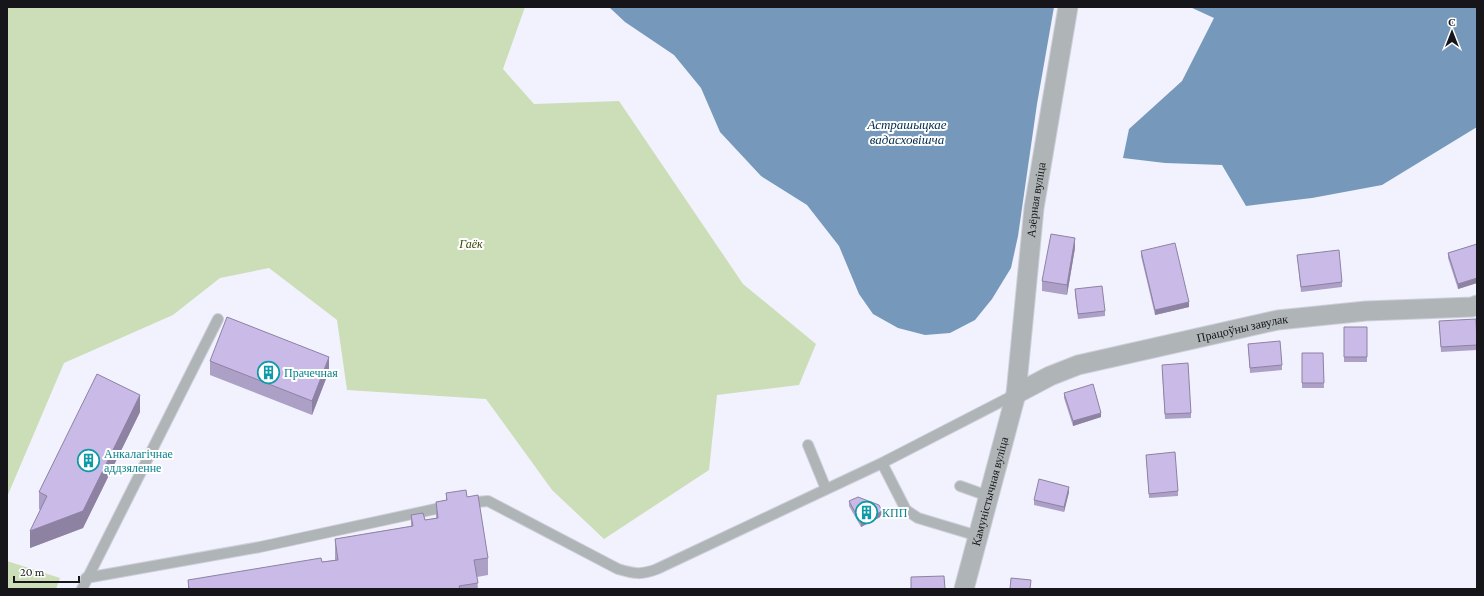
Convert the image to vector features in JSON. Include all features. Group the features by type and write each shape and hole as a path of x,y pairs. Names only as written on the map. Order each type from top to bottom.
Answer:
{"street":[{"name":"Азёрная вуліца","path":"1016,394 1034,208 1068,7"},
{"name":"Працоўны завулак","path":"1016,394 1050,376 1078,365 1278,320 1366,311 1477,305"},
{"name":"Камуністычная вуліца","path":"964,589 1016,394"}],"lane":[{"path":"82,589 86,578 218,319"},
{"path":"86,578 260,547 474,501 488,501 618,569 631,573 645,574 882,463 1016,394"},
{"path":"808,445 826,489"},
{"path":"882,463 906,510 918,518 978,536"},
{"path":"960,486 988,496"}],"green space":[{"name":"Гаёк","path":"7,7 525,7 503,69 534,104 619,101 743,284 816,344 799,385 717,395 709,470 604,539 552,490 486,399 347,390 337,320 269,268 220,278 173,315 64,363 7,497"},
{"path":"7,561 60,578 56,589 7,589"}],"water":[{"name":"Астрашыцкае вадасховішча","path":"609,7 1054,7 1037,104 1018,236 1011,268 992,299 975,320 950,333 925,335 898,328 873,314 859,294 839,246 807,205 761,176 720,132 701,88 674,55 625,22"},
{"path":"1190,7 1477,7 1477,127 1382,185 1312,198 1246,206 1222,165 1165,163 1123,158 1129,129 1182,81 1214,18"}],"building":[{"path":"1051,234 1075,238 1067,285 1042,281"},
{"path":"1175,243 1189,302 1155,310 1141,251"},
{"path":"1477,244 1477,278 1458,284 1448,253"},
{"path":"1339,250 1342,282 1301,287 1297,255"},
{"path":"1102,286 1105,311 1078,314 1075,289"},
{"name":"Прачечная","path":"227,317 329,357 312,401 210,361"},
{"path":"1476,319 1477,345 1441,347 1439,321"},
{"path":"1344,327 1367,327 1367,357 1344,357"},
{"path":"1280,341 1282,365 1250,368 1248,344"},
{"path":"1302,353 1323,353 1324,383 1302,383"},
{"path":"1188,363 1191,413 1165,414 1162,365"},
{"name":"Анкалагічнае аддзяленне","path":"97,374 140,395 83,511 30,531 47,496 39,492"},
{"path":"1093,384 1101,413 1073,421 1064,393"},
{"path":"1175,452 1178,491 1149,494 1146,455"},
{"path":"1039,479 1069,487 1064,507 1034,500"},
{"path":"466,490 467,497 478,495 488,558 474,560 478,583 459,586 460,589 189,589 188,580 321,558 322,562 338,560 335,539 413,526 411,515 423,513 425,520 438,518 436,502 447,500 446,493"},
{"name":"КПП","path":"858,497 879,505 882,511 861,523 849,501"},
{"path":"944,576 945,589 911,589 911,577"},
{"path":"1011,578 1031,580 1030,589 1010,589"}],"place":[{"name":"Прачечная","path":"269,373"},
{"name":"Анкалагічнае аддзяленне","path":"89,461"},
{"name":"КПП","path":"867,513"}]}
